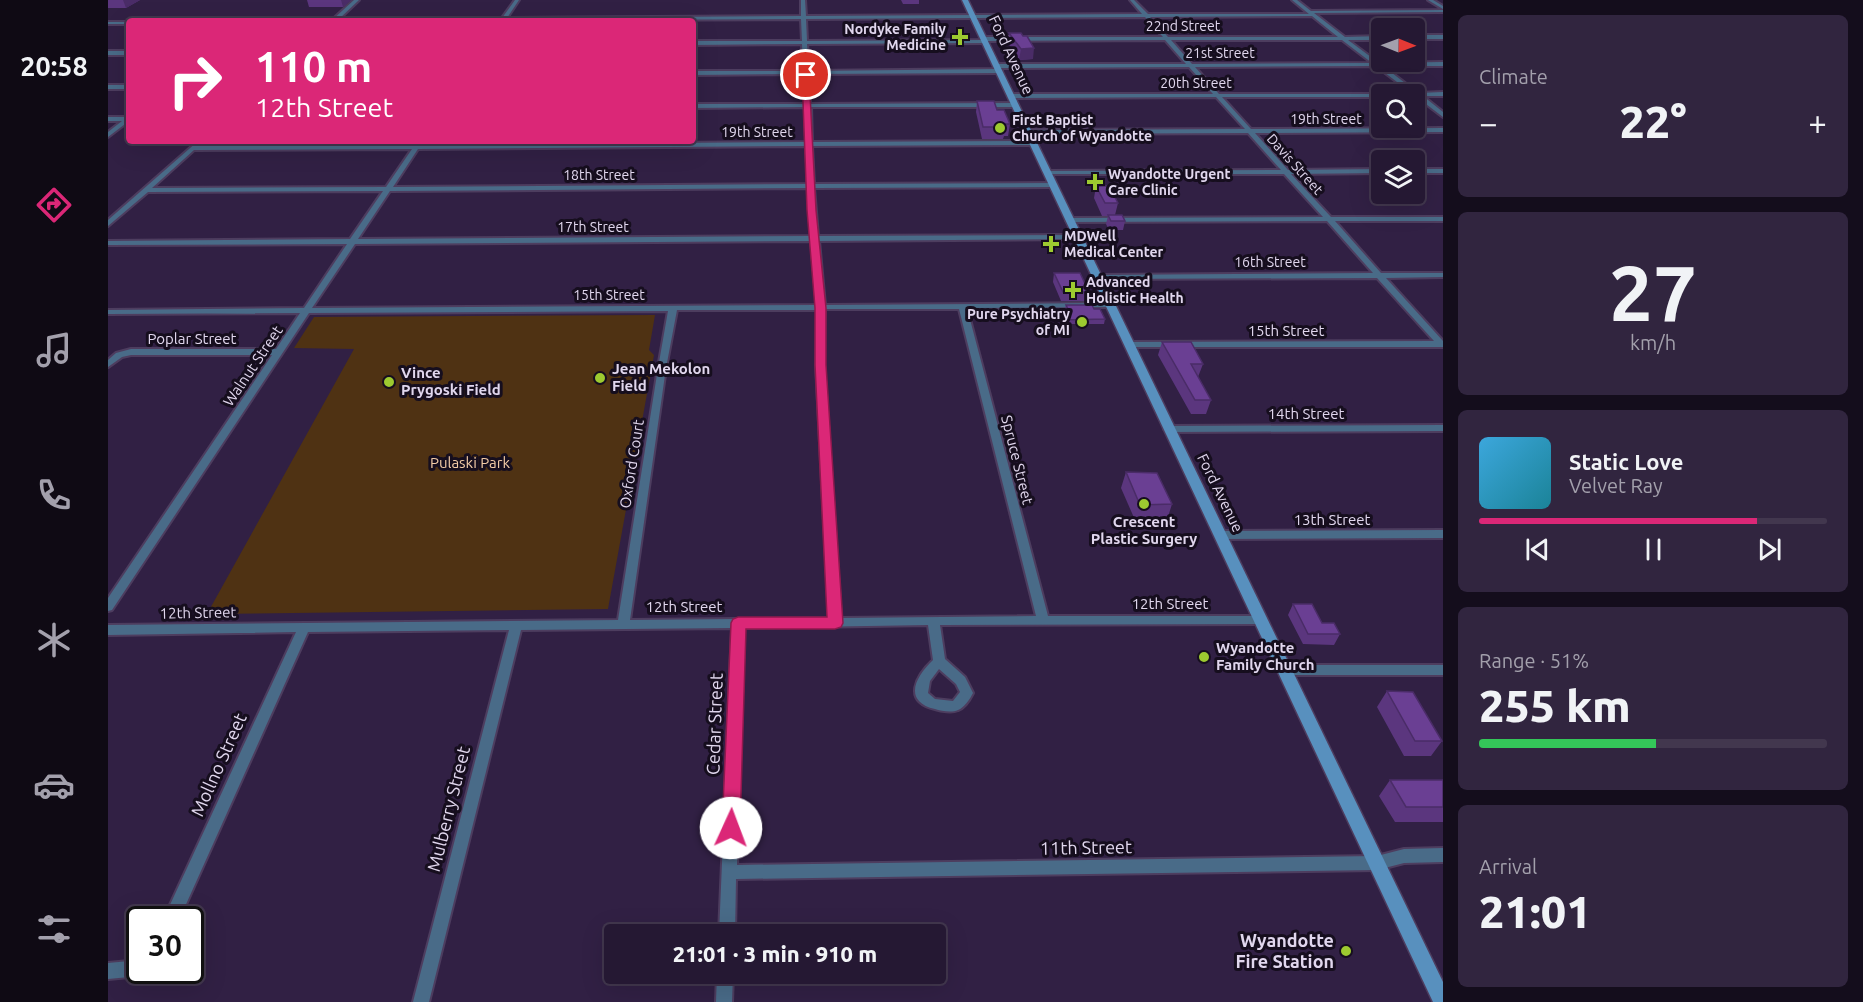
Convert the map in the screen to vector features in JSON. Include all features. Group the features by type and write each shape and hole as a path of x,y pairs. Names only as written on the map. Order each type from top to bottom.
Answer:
{"main road":[{"name":"Ford Avenue","path":"966,0 1443,1002"}],"street":[{"path":"336,18 357,0"},
{"path":"504,18 517,0"},
{"path":"802,0 814,239 821,308 820,365 835,623"},
{"name":"Davis Street","path":"1132,0 1442,344"},
{"path":"1294,0 1371,59"},
{"path":"1430,0 1443,10"},
{"path":"696,18 1443,10"},
{"path":"108,23 126,23"},
{"path":"1425,37 1443,37"},
{"name":"22nd Street","path":"696,43 1371,38"},
{"path":"108,53 126,53"},
{"name":"21st Street","path":"696,73 1371,64"},
{"name":"21st Street","path":"1425,64 1443,64"},
{"path":"1388,72 1403,84"},
{"path":"108,87 126,87"},
{"path":"108,94 118,87"},
{"path":"1425,94 1443,94"},
{"name":"20th Street","path":"696,106 807,106 1217,95 1371,95"},
{"path":"1425,102 1443,115"},
{"path":"108,119 126,119"},
{"path":"108,135 126,121"},
{"name":"19th Street","path":"1028,132 1443,130"},
{"name":"19th Street","path":"193,147 418,144 1033,143"},
{"path":"108,224 196,144"},
{"name":"Walnut Street","path":"108,607 418,144"},
{"path":"1047,173 1371,171"},
{"path":"1425,171 1443,171"},
{"name":"18th Street","path":"146,190 1053,185"},
{"path":"108,214 119,214"},
{"path":"1070,220 1443,219"},
{"name":"17th Street","path":"108,243 1077,237"},
{"name":"16th Street","path":"1096,277 1443,275"},
{"name":"15th Street","path":"108,312 1110,305"},
{"name":"Spruce Street","path":"962,306 1043,621"},
{"name":"Oxford Court","path":"623,624 674,308"},
{"name":"15th Street","path":"1129,345 1442,344"},
{"name":"Poplar Street","path":"108,364 119,355 130,352 280,352"},
{"name":"14th Street","path":"1169,429 1443,428"},
{"name":"13th Street","path":"1220,535 1443,534"},
{"name":"12th Street","path":"108,630 933,621 1261,620"},
{"path":"933,621 939,662"},
{"name":"Cedar Street","path":"727,924 738,623"},
{"name":"Mulberry Street","path":"421,1002 516,625"},
{"name":"Mollno Street","path":"177,906 303,627"},
{"path":"1285,670 1443,670"},
{"name":"11th Street","path":"729,872 1377,863 1404,856 1443,855"},
{"path":"108,971 126,969"},
{"path":"724,1002 725,984"}],"green space":[{"name":"Pulaski Park","path":"655,315 649,350 654,355 608,609 207,614 354,349 294,348 314,317"}],"building":[{"path":"1009,33 1021,33 1027,36 1034,48 1021,49"},
{"path":"977,101 994,101 997,110 1004,110 1010,124 1004,124 1005,127 983,127"},
{"path":"1096,186 1109,186 1118,203 1105,203"},
{"path":"1108,215 1122,215 1125,221 1111,221"},
{"path":"1054,273 1080,273 1089,292 1063,292"},
{"path":"1066,305 1092,305 1094,309 1100,309 1105,319 1062,320 1057,309 1068,309"},
{"path":"1162,342 1191,342 1203,364 1191,364 1211,400 1195,400"},
{"path":"1126,472 1157,473 1172,504 1140,505"},
{"path":"1293,604 1312,604 1322,623 1334,623 1340,634 1308,634"},
{"path":"1387,691 1413,692 1442,741 1415,741"},
{"path":"1390,780 1443,780 1443,807 1406,807"}],"place":[{"name":"Nordyke Family Medicine","path":"960,37"},
{"name":"First Baptist Church of Wyandotte","path":"1000,128"},
{"name":"Wyandotte Urgent Care Clinic","path":"1095,182"},
{"name":"MDWell Medical Center","path":"1051,244"},
{"name":"Advanced Holistic Health","path":"1073,290"},
{"name":"Pure Psychiatry of MI","path":"1082,322"},
{"name":"Jean Mekolon Field","path":"600,378"},
{"name":"Vince Prygoski Field","path":"389,382"},
{"name":"Crescent Plastic Surgery","path":"1144,504"},
{"name":"Wyandotte Family Church","path":"1204,657"},
{"name":"Wyandotte Fire Station","path":"1346,951"}],"route":[{"path":"731,828 738,623 835,623 820,365 821,308 812,210 806,75"}]}
